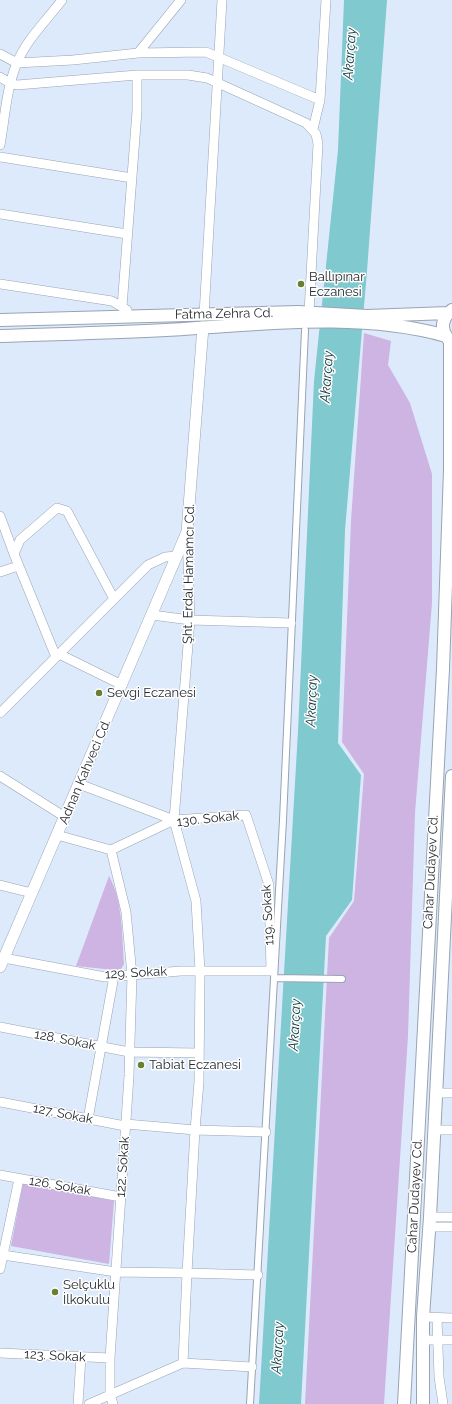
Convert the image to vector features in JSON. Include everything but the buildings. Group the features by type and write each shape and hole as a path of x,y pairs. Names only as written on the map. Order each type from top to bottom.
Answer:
{"main road":[{"name":"Fatma Zehra Cd.","path":"366,320 450,311"},
{"name":"Cahar Dudayev Cd.","path":"404,1404 443,669 450,470 449,339 443,324 450,311"},
{"name":"Fatma Zehra Cd.","path":"0,320 135,315 204,321 315,315 366,320 408,328 449,339"},
{"name":"Fatma Zehra Cd.","path":"0,336 166,330 204,321"},
{"name":"Cahar Dudayev Cd.","path":"423,1404 423,1317 430,1222 436,1093 447,955 452,776"}],"street":[{"path":"0,145 10,83 17,63 28,44 62,0"},
{"path":"138,53 181,0"},
{"path":"204,321 216,102 219,85 222,0"},
{"path":"313,128 320,100 326,0"},
{"path":"0,54 17,63 72,60 138,53 206,52 320,100"},
{"path":"122,307 137,111 137,75"},
{"path":"0,77 10,83 18,85 137,75 188,75 207,78 219,85 306,123 313,128 318,144 315,315"},
{"path":"0,157 132,178"},
{"path":"0,214 127,234"},
{"path":"0,284 112,301 135,315"},
{"name":"Şht. Erdal Hamamcı Cd.","path":"183,1363 195,1130 199,1082 200,971 196,901 174,820 190,620 187,532 204,321"},
{"path":"250,1404 266,1132 305,330"},
{"path":"14,554 20,540 58,508 67,511 114,599"},
{"path":"0,516 18,566 57,655 122,685"},
{"name":"Adnan Kahveci Cd.","path":"1,963 187,532"},
{"path":"2,711 148,565 165,557 177,556"},
{"path":"0,572 18,566"},
{"path":"152,615 190,620 291,623"},
{"path":"0,700 2,711"},
{"path":"0,776 65,817"},
{"path":"79,784 174,820"},
{"name":"130. Sokak","path":"110,850 174,820 246,815"},
{"name":"119. Sokak","path":"246,815 269,885 273,974"},
{"path":"57,835 110,850"},
{"name":"122. Sokak","path":"110,850 126,912 132,975 121,1197 110,1358 111,1400"},
{"path":"0,885 32,893"},
{"name":"129. Sokak","path":"1,963 105,976 200,971 273,974"},
{"path":"273,974 342,979"},
{"path":"88,1119 114,976"},
{"name":"128. Sokak","path":"0,1028 129,1052 199,1052"},
{"path":"436,1093 452,1093"},
{"name":"127. Sokak","path":"0,1102 125,1125 195,1130 266,1132"},
{"path":"434,1130 452,1130"},
{"name":"126. Sokak","path":"0,1175 121,1197"},
{"path":"0,1269 18,1178"},
{"path":"430,1222 452,1217"},
{"path":"430,1222 452,1227"},
{"path":"3,1255 116,1272 258,1275"},
{"path":"423,1317 452,1318"},
{"path":"437,1318 439,1377 443,1404"},
{"path":"423,1340 452,1340"},
{"name":"123. Sokak","path":"0,1353 110,1358"},
{"path":"78,1404 80,1357"},
{"path":"89,1404 111,1400 183,1363 252,1367"}],"shaded area":[{"path":"364,333 391,341 388,365 410,403 432,474 432,603 415,813 408,1036 384,1404 305,1404 329,938 354,901 364,774 342,742 351,521"},
{"path":"109,876 114,886 119,908 124,964 121,969 114,970 76,966"},
{"path":"23,1183 114,1201 109,1264 11,1246"}],"water":[{"name":"Akarçay","path":"344,0 387,0 367,271 345,530 338,743 361,775 352,900 326,936 301,1404 259,1404 298,731 314,381 338,150"}],"place":[{"name":"Ballıpınar Eczanesi","path":"301,284"},
{"name":"Sevgi Eczanesi","path":"99,693"},
{"name":"Tabiat Eczanesi","path":"141,1065"},
{"name":"Selçuklu İlkokulu","path":"55,1292"}]}
